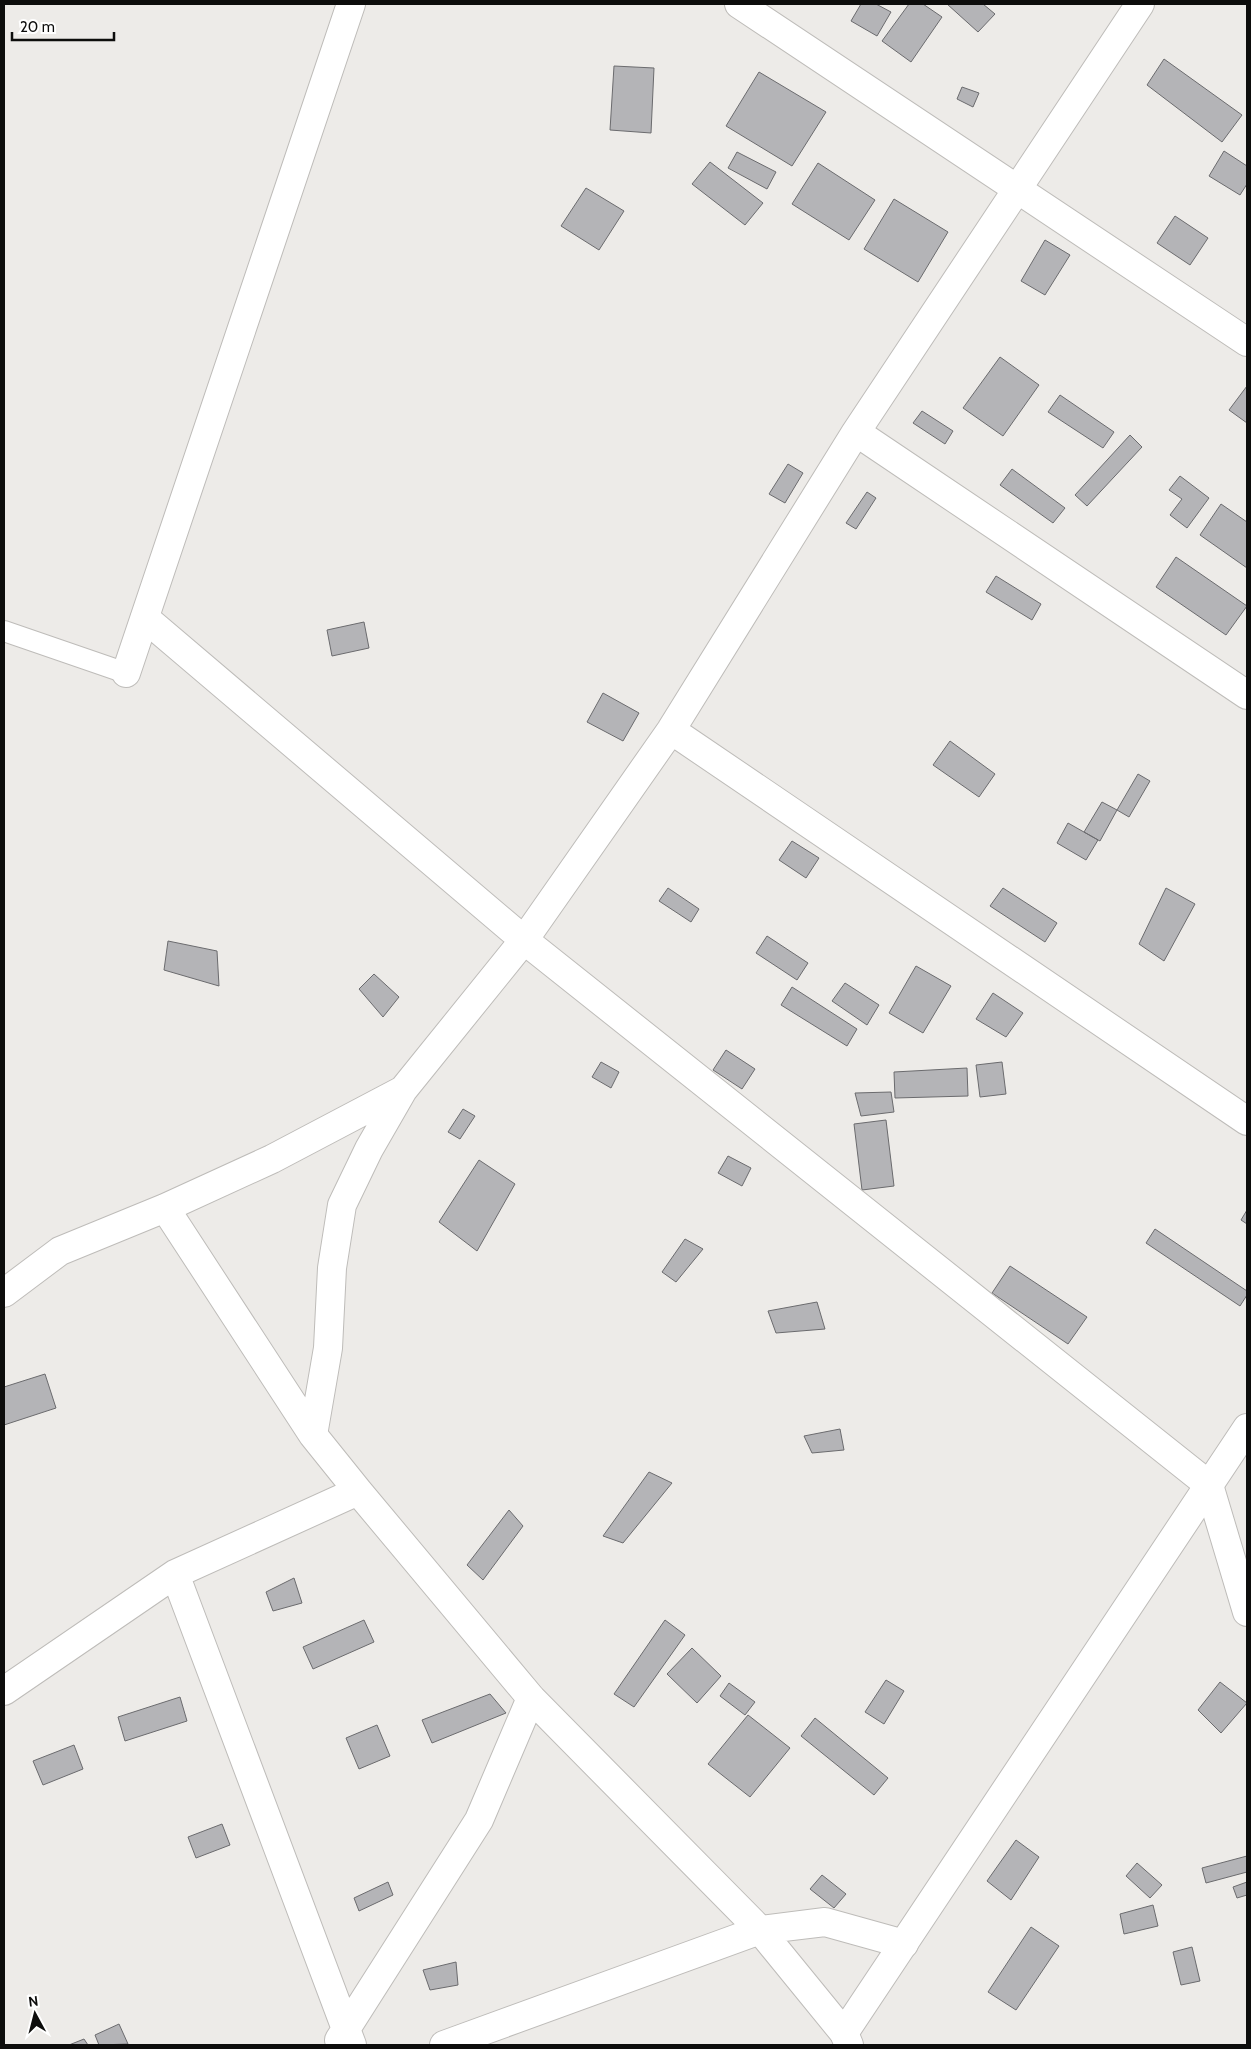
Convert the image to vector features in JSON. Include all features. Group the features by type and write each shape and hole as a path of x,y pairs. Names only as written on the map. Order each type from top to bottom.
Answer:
{"street":[{"path":"126,672 351,4"},
{"path":"739,4 1247,342"},
{"path":"313,1435 328,1348 332,1268 342,1205 369,1149 403,1090 524,940 671,730 856,432 1140,4"},
{"path":"856,432 1247,695"},
{"path":"145,618 524,940 1209,1485 1247,1612"},
{"path":"671,730 1247,1121"},
{"path":"4,1293 60,1251 164,1208 272,1159 403,1090"},
{"path":"164,1208 313,1435 358,1491 531,1698 760,1930 847,2039 904,1944 1247,1428"},
{"path":"4,1691 175,1574 358,1491"},
{"path":"175,1574 344,2040"},
{"path":"344,2040 479,1820 531,1698"},
{"path":"444,2045 760,1930 825,1922 904,1944"}],"lane":[{"path":"4,631 126,672"}],"building":[{"path":"861,4 876,4 891,12 877,36 851,21"},
{"path":"909,4 923,4 942,17 911,62 882,41"},
{"path":"947,4 983,4 995,14 978,32"},
{"path":"1164,59 1242,115 1222,142 1147,85"},
{"path":"614,66 654,68 651,133 610,130"},
{"path":"759,72 826,112 792,166 726,126"},
{"path":"962,87 979,93 973,107 957,99"},
{"path":"1224,151 1247,166 1247,184 1240,195 1209,176"},
{"path":"737,152 776,172 767,189 728,168"},
{"path":"710,162 763,203 745,225 692,184"},
{"path":"818,163 875,200 849,240 792,204"},
{"path":"586,188 624,211 599,250 561,226"},
{"path":"894,199 948,232 918,282 864,249"},
{"path":"1175,216 1208,238 1190,265 1157,243"},
{"path":"1045,240 1070,255 1045,295 1021,281"},
{"path":"1000,357 1039,385 1003,436 963,408"},
{"path":"1247,386 1247,423 1229,410"},
{"path":"1060,395 1114,432 1103,448 1048,412"},
{"path":"922,411 953,431 945,444 913,423"},
{"path":"1130,435 1142,447 1087,506 1075,495"},
{"path":"788,464 803,473 785,503 769,494"},
{"path":"1012,469 1065,508 1053,523 1000,485"},
{"path":"1180,476 1209,498 1187,528 1170,515 1182,499 1169,490"},
{"path":"867,492 876,498 856,529 846,523"},
{"path":"1221,504 1247,522 1247,568 1200,535"},
{"path":"1176,557 1247,606 1226,635 1156,587"},
{"path":"996,576 1041,604 1032,620 986,592"},
{"path":"364,622 369,648 332,656 327,630"},
{"path":"603,693 639,713 623,741 587,722"},
{"path":"950,741 995,774 979,797 933,765"},
{"path":"1138,774 1150,781 1129,817 1117,810"},
{"path":"1102,802 1117,810 1100,841 1084,832"},
{"path":"1068,823 1098,840 1086,860 1057,843"},
{"path":"792,841 819,858 806,878 779,860"},
{"path":"668,888 699,909 691,922 659,901"},
{"path":"1003,888 1057,923 1045,942 990,906"},
{"path":"1166,888 1195,904 1164,961 1139,944"},
{"path":"767,936 808,963 797,980 756,953"},
{"path":"168,941 217,951 219,986 164,970"},
{"path":"916,966 951,986 923,1033 889,1013"},
{"path":"374,974 399,997 383,1017 359,989"},
{"path":"845,983 879,1005 867,1025 832,1001"},
{"path":"792,987 857,1029 847,1046 781,1005"},
{"path":"993,993 1023,1013 1006,1037 976,1019"},
{"path":"726,1050 755,1069 742,1089 713,1070"},
{"path":"601,1062 619,1072 611,1088 592,1077"},
{"path":"1002,1062 1006,1094 980,1097 976,1065"},
{"path":"967,1068 968,1096 895,1098 894,1072"},
{"path":"891,1092 894,1112 861,1116 855,1093"},
{"path":"463,1109 475,1116 460,1139 448,1132"},
{"path":"886,1120 894,1186 862,1190 854,1124"},
{"path":"728,1156 751,1168 742,1186 718,1173"},
{"path":"479,1160 515,1184 477,1251 439,1222"},
{"path":"1247,1210 1247,1224 1241,1220"},
{"path":"1155,1229 1247,1291 1247,1295 1240,1306 1146,1243"},
{"path":"685,1239 703,1249 676,1282 662,1272"},
{"path":"1010,1266 1087,1317 1068,1344 992,1293"},
{"path":"817,1302 825,1329 776,1333 768,1311"},
{"path":"45,1374 56,1408 4,1425 4,1387"},
{"path":"840,1429 844,1450 812,1453 804,1436"},
{"path":"649,1472 672,1483 623,1543 603,1536"},
{"path":"509,1510 523,1526 483,1580 467,1565"},
{"path":"294,1578 302,1603 273,1611 266,1592"},
{"path":"364,1620 374,1642 313,1669 303,1647"},
{"path":"665,1620 685,1635 634,1707 614,1694"},
{"path":"692,1648 721,1676 697,1703 667,1674"},
{"path":"886,1680 904,1691 884,1724 865,1712"},
{"path":"1220,1682 1247,1703 1221,1733 1198,1710"},
{"path":"729,1683 755,1702 745,1715 720,1696"},
{"path":"490,1694 506,1713 432,1743 422,1720"},
{"path":"180,1697 187,1721 125,1741 118,1717"},
{"path":"748,1715 790,1748 750,1797 708,1764"},
{"path":"815,1718 888,1778 874,1795 801,1736"},
{"path":"377,1725 390,1756 359,1769 346,1738"},
{"path":"74,1745 83,1769 43,1785 33,1761"},
{"path":"222,1824 230,1845 196,1858 188,1837"},
{"path":"1016,1840 1039,1857 1011,1900 987,1881"},
{"path":"1247,1856 1247,1872 1206,1883 1202,1868"},
{"path":"1137,1863 1162,1885 1150,1898 1126,1876"},
{"path":"822,1875 846,1894 834,1908 810,1889"},
{"path":"388,1882 393,1895 359,1911 354,1898"},
{"path":"1247,1882 1247,1895 1237,1898 1233,1887"},
{"path":"1153,1905 1158,1926 1124,1934 1120,1914"},
{"path":"1031,1927 1059,1946 1016,2010 988,1992"},
{"path":"1192,1947 1200,1981 1181,1985 1173,1952"},
{"path":"456,1962 458,1985 430,1990 423,1970"},
{"path":"119,2024 128,2044 99,2045 95,2035"},
{"path":"84,2039 88,2045 69,2045"}]}
